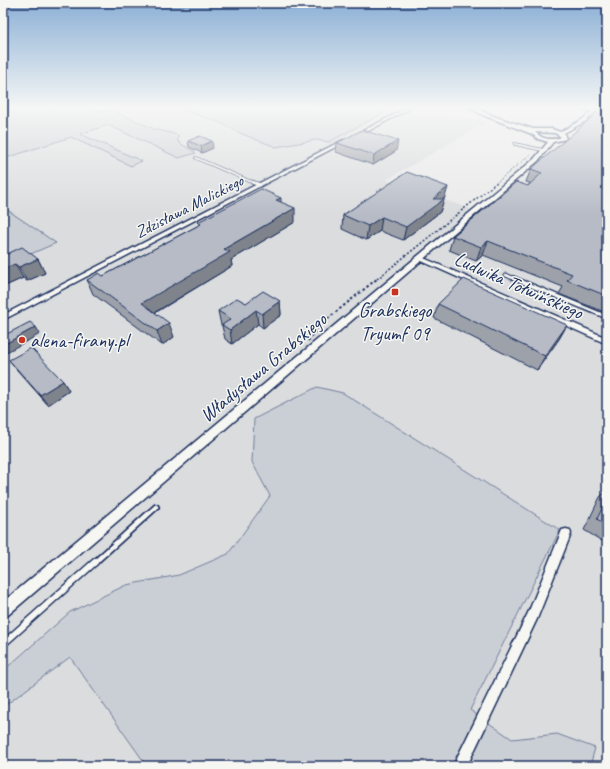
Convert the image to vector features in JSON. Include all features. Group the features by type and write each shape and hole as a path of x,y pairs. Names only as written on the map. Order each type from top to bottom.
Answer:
{"street":[{"name":"Zdzisława Malickiego","path":"3,318 340,144"},
{"path":"543,150 544,144"},
{"name":"Władysława Grabskiego","path":"3,610 536,160 549,144"},
{"name":"Ludwika Tołwińskiego","path":"419,258 607,341"},
{"path":"460,766 533,615 566,534"}],"lane":[{"path":"515,144 543,150"},
{"path":"196,158 260,185"},
{"path":"506,275 607,317"},
{"path":"3,644 156,507"}],"path":[{"path":"364,291 530,154"}],"shaded area":[{"path":"3,144 449,144 386,180 485,214 508,192 567,144 607,144 607,766 3,766"},
{"path":"3,144 50,144 3,159"},
{"path":"85,144 103,144 142,161 131,166"},
{"path":"149,144 181,144 196,153 179,158"},
{"path":"268,144 294,144 276,147"},
{"path":"3,207 56,243 3,266"},
{"path":"317,387 343,393 560,530 470,710 512,739 557,734 595,748 590,766 147,766 70,657 3,707 3,671 70,612 126,585 179,575 228,554 270,496 252,462 254,419"}],"building":[{"path":"196,144 206,144 201,146"},
{"path":"340,144 393,144 374,155"},
{"path":"561,144 607,144 607,296 567,280 572,274 488,241 481,247 453,236 516,182 528,186 542,173 531,169"},
{"path":"407,172 448,187 433,199 444,199 406,227 382,217 368,226 343,215"},
{"path":"261,189 281,198 276,200 295,208 224,249 230,252 142,303 169,323 157,331 87,280 99,273 103,276 201,224 198,222"},
{"path":"22,247 38,259 19,267 15,264 3,269 3,256"},
{"path":"464,279 567,325 545,356 438,304"},
{"path":"263,291 280,301 262,314 256,310 230,330 222,325 231,319 218,311 237,298 246,303"},
{"path":"30,322 36,327 3,345 3,336"},
{"path":"31,348 63,381 40,395 9,360"},
{"path":"607,498 607,525 597,519"}],"place":[{"name":"Grabskiego Tryumf 09","path":"395,292"},
{"name":"alena-firany.pl","path":"22,340"}]}
